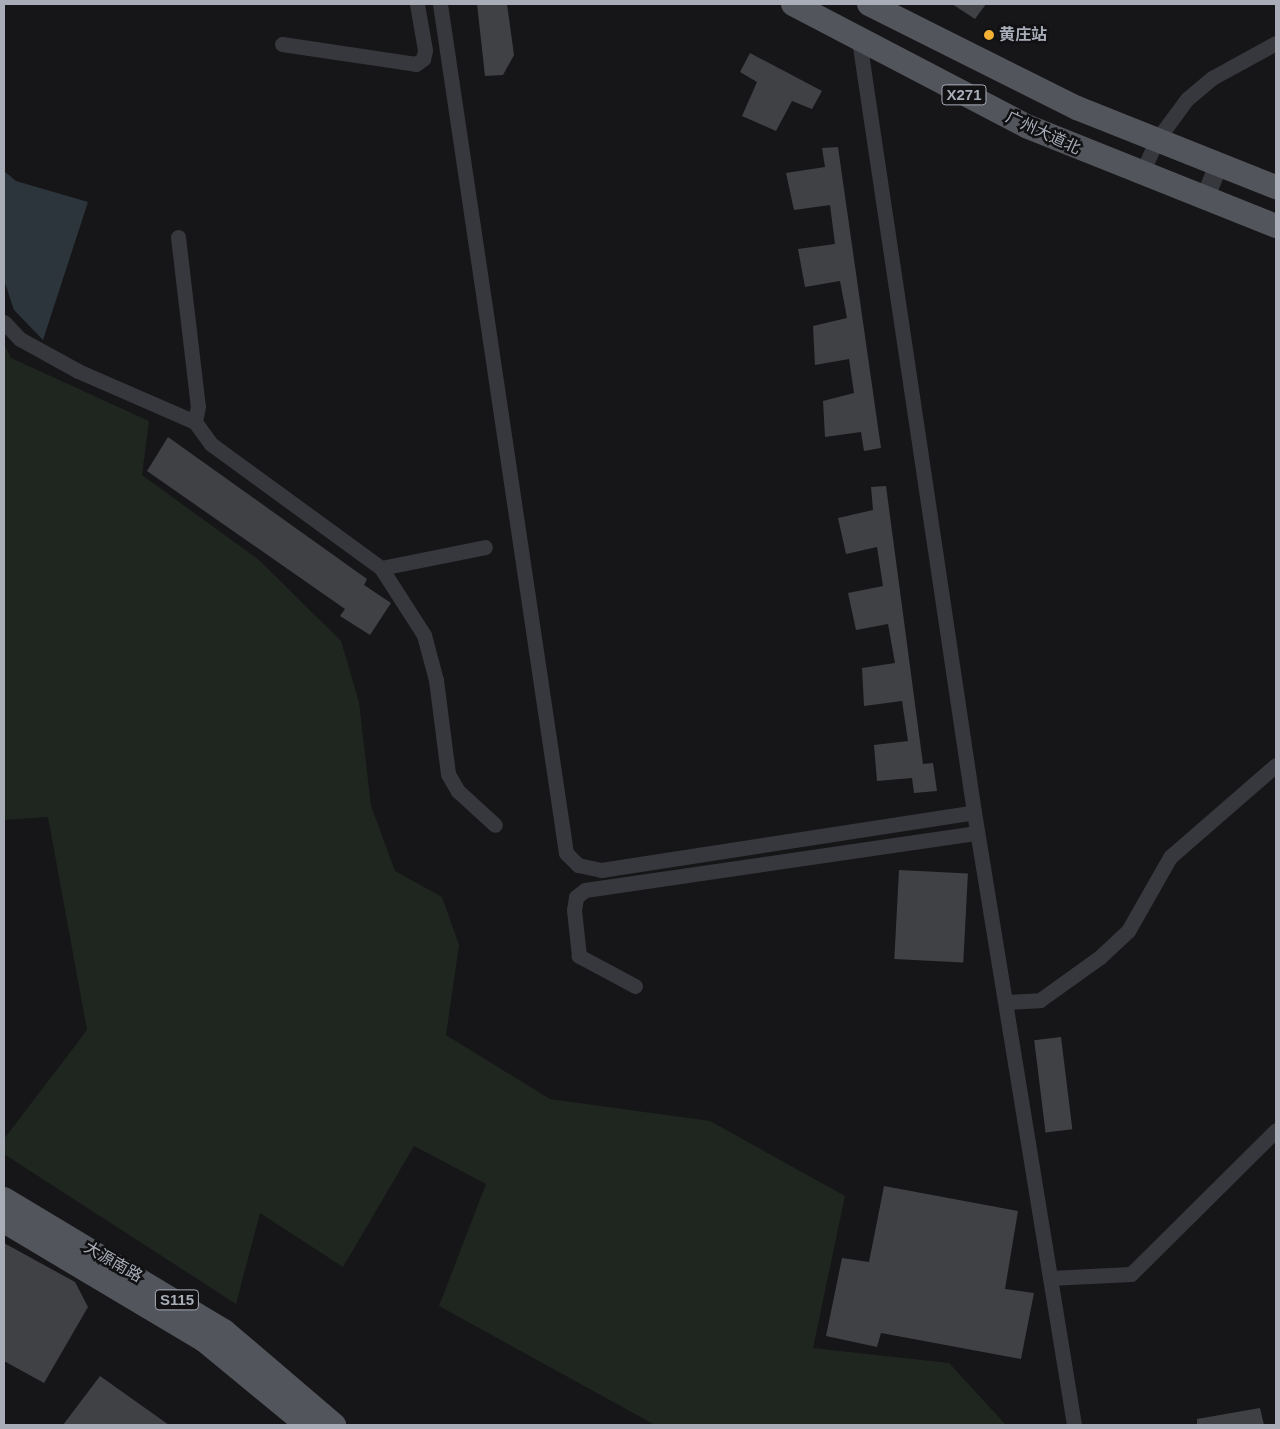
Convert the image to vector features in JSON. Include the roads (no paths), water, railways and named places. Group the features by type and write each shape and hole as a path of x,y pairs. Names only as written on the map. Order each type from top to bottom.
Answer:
{"main road":[{"name":"广州大道北","path":"793,4 992,110 1141,175 1276,226"},
{"name":"X271","path":"869,4 1019,81 1156,141 1276,187"},
{"name":"大源南路","path":"4,1199 224,1331 334,1425"},
{"name":"大源南路","path":"4,1221 204,1340 307,1425"}],"street":[{"path":"282,44 416,64 423,59 425,50 418,4"},
{"path":"440,4 566,853 578,865 601,870 974,812"},
{"path":"859,40 977,833 1074,1425"},
{"path":"1141,175 1156,141 1174,113 1212,78 1276,43"},
{"path":"1204,199 1218,164"},
{"path":"178,237 198,406 195,422"},
{"path":"4,322 20,339 47,355 195,422 211,444 381,568 424,635 436,680 448,774 458,791 496,825"},
{"path":"381,568 485,547"},
{"path":"1006,1002 1040,1000 1100,957 1128,932 1170,857 1276,766"},
{"path":"635,986 579,956 574,910 576,897 585,890 977,833"},
{"path":"1050,1278 1131,1274 1276,1130"}],"place":[{"name":"黄庄站","path":"989,35"}]}
